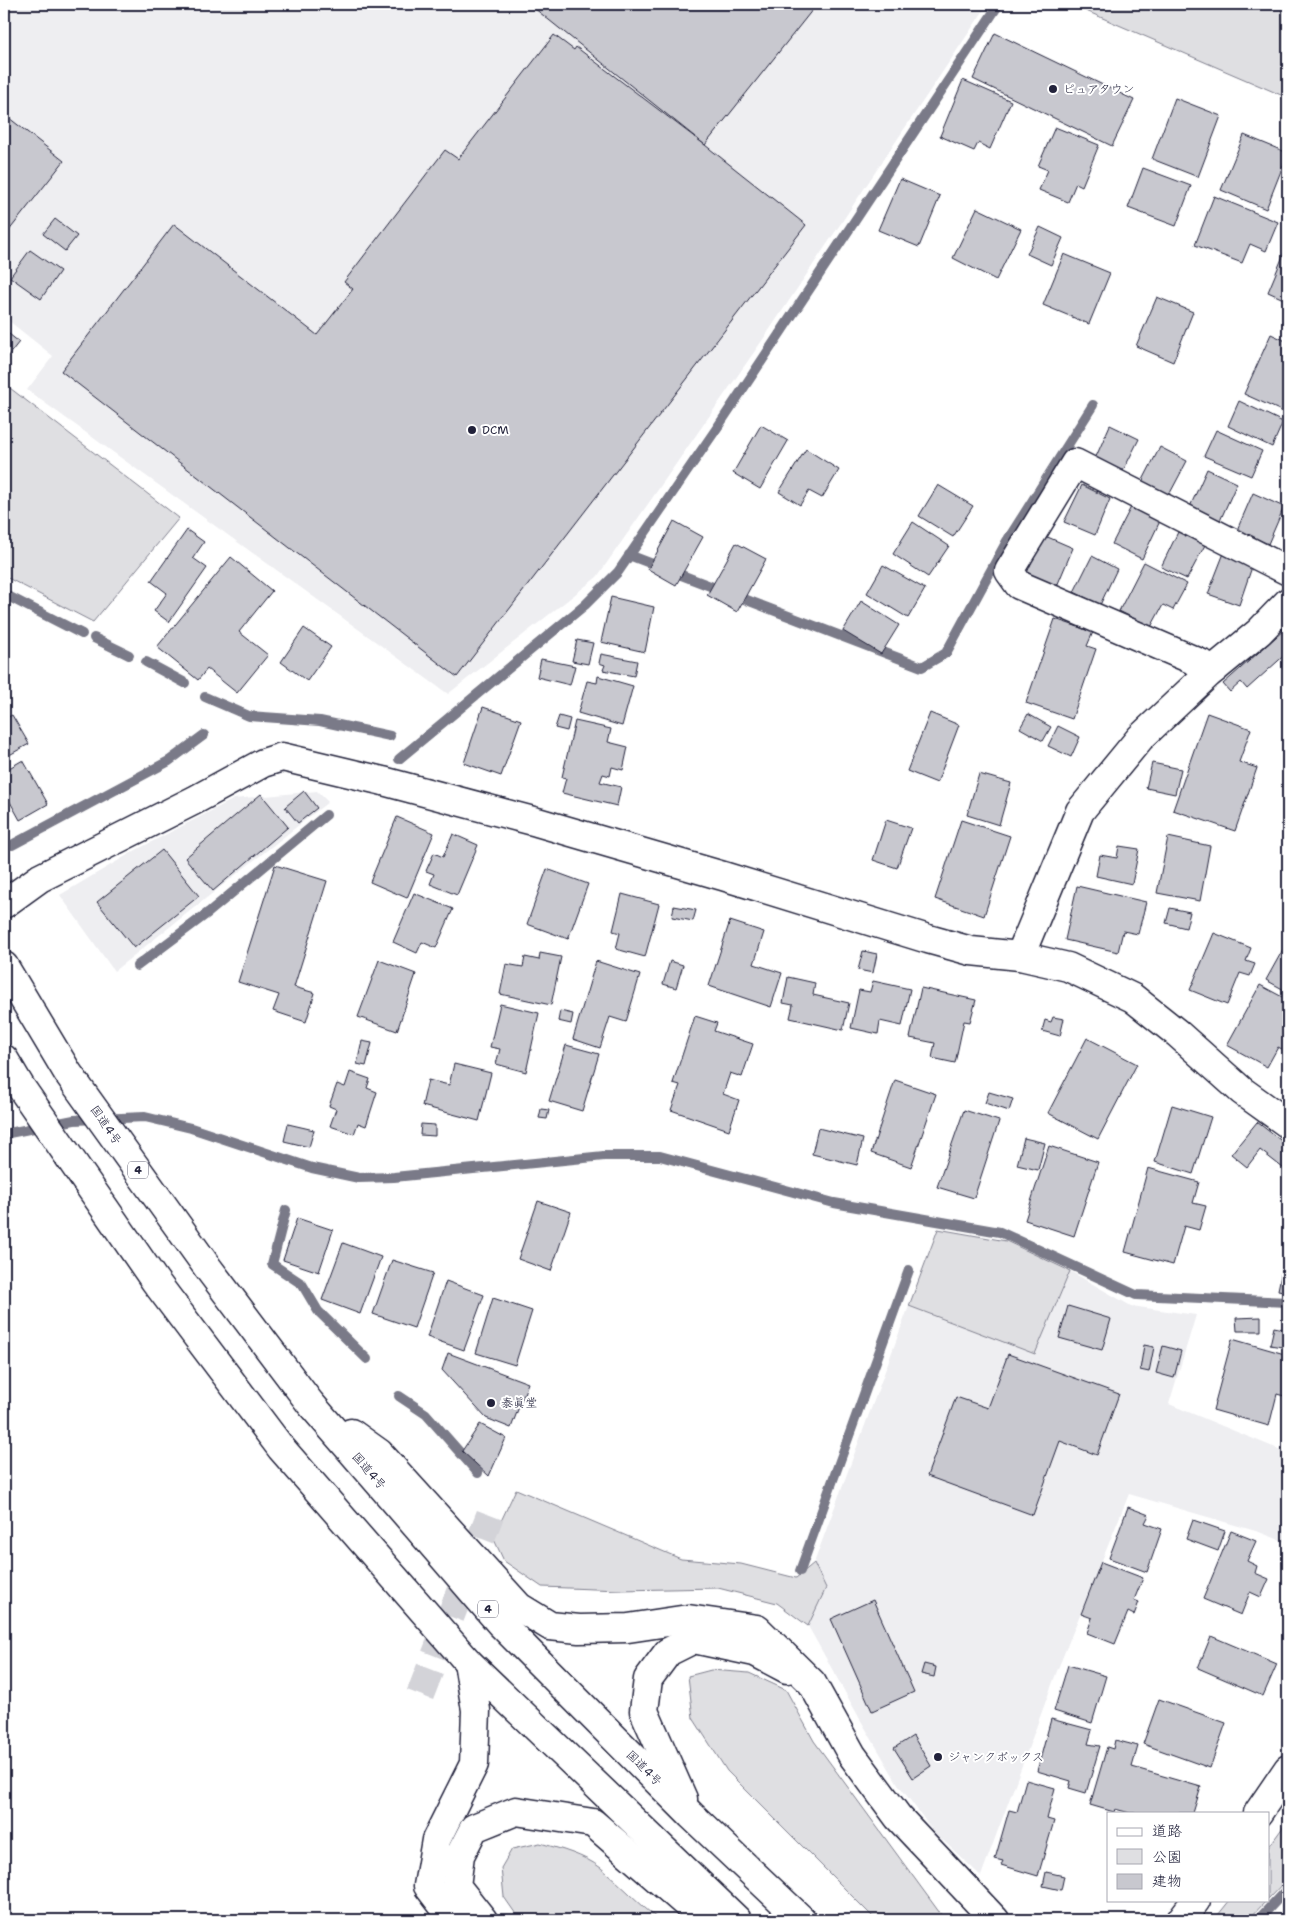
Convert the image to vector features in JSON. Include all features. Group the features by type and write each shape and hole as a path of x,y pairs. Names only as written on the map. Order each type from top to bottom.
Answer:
{"main road":[{"path":"1214,669 1020,585 1009,571 1075,463 1288,571"},
{"path":"1020,956 1080,811 1140,738 1214,669 1258,632 1288,602"},
{"path":"4,904 40,878 195,800 263,763 282,757 383,781 537,822 723,876 928,939 971,950 1020,956 1068,966 1133,998 1177,1033 1242,1091 1288,1123"},
{"name":"国道4号","path":"4,966 68,1073 208,1268 310,1403 501,1624 691,1815 802,1920"},
{"path":"4,1059 20,1086 155,1281 280,1448 468,1662 737,1920"},
{"path":"310,1403 379,1453 519,1607 550,1626 579,1629 628,1628 688,1619 757,1629 812,1683 852,1755 898,1817 995,1920"},
{"path":"691,1815 644,1711 648,1679 668,1652 694,1639 746,1650 754,1652 812,1683"},
{"path":"454,1920 428,1886 436,1840 474,1764 476,1710 468,1662"},
{"path":"1259,1812 1288,1769"},
{"path":"483,1920 456,1886 460,1855 474,1828 516,1812 593,1823 705,1920"},
{"path":"1181,1920 1194,1902"}],"shaded area":[{"path":"4,4 988,4 766,335 597,577 448,694 27,390 53,356 4,317"},
{"path":"317,791 328,802 114,971 60,895 136,850 234,799"},
{"path":"1070,1271 1131,1306 1196,1315 1169,1404 1288,1453 1288,1543 1259,1532 1129,1494 1057,1671 981,1876 934,1832 898,1784 808,1626 826,1588 814,1563 909,1306 1035,1354"}],"green space":[{"path":"1070,4 1288,4 1288,98"},
{"path":"6,385 179,518 93,622 4,576 4,389"},
{"path":"938,1229 1006,1241 1070,1271 1035,1354 909,1306"},
{"path":"516,1489 681,1559 741,1564 796,1578 814,1563 826,1588 808,1626 777,1603 718,1588 620,1590 542,1587 504,1561 491,1533 502,1519"},
{"path":"711,1670 749,1673 786,1690 814,1741 945,1920 876,1920 727,1771 693,1718 688,1676"},
{"path":"1288,1820 1288,1878 1270,1897 1270,1845"},
{"path":"540,1843 572,1853 594,1863 659,1920 520,1920 504,1897 501,1868 512,1849"},
{"path":"1228,1902 1265,1902 1248,1920 1214,1920"}],"building":[{"path":"529,4 817,4 705,145"},
{"name":"ピュアタウン","path":"995,33 1134,100 1112,146 973,79"},
{"path":"554,35 574,50 576,47 806,225 457,677 61,371 174,224 317,335 353,289 344,282 445,150 458,159"},
{"path":"963,80 1011,101 990,149 978,143 974,151 940,136"},
{"path":"1175,98 1221,116 1198,177 1152,159"},
{"path":"4,114 64,161 4,237"},
{"path":"1055,127 1099,145 1082,186 1076,183 1068,202 1039,190 1048,170 1038,166"},
{"path":"1244,135 1288,153 1266,209 1221,190"},
{"path":"1143,168 1191,186 1176,226 1128,208"},
{"path":"900,179 940,196 919,247 878,230"},
{"path":"1214,196 1278,222 1266,251 1250,244 1242,263 1195,245"},
{"path":"977,208 1021,229 996,280 953,258"},
{"path":"55,219 77,236 65,251 43,234"},
{"path":"1040,227 1063,238 1051,265 1027,254"},
{"path":"1288,244 1288,301 1268,292"},
{"path":"30,250 60,271 41,299 10,277"},
{"path":"1064,254 1110,273 1089,324 1043,305"},
{"path":"1157,297 1193,312 1173,362 1136,346"},
{"path":"4,330 19,342 4,361"},
{"path":"1271,334 1288,342 1288,414 1244,394"},
{"path":"1239,401 1283,422 1272,447 1228,426"},
{"path":"761,425 788,441 760,489 733,473"},
{"path":"1110,425 1139,439 1121,475 1095,459"},
{"path":"1216,430 1262,451 1251,476 1204,456"},
{"path":"1160,447 1187,461 1169,495 1142,482"},
{"path":"806,449 839,470 822,498 809,491 800,505 779,492"},
{"path":"1207,469 1237,483 1219,523 1189,509"},
{"path":"938,485 973,506 953,537 919,516"},
{"path":"1082,485 1110,499 1095,535 1064,522"},
{"path":"1253,493 1284,507 1268,544 1237,530"},
{"path":"1131,507 1160,521 1142,559 1112,544"},
{"path":"674,521 703,537 676,585 648,569"},
{"path":"913,522 949,546 928,577 893,554"},
{"path":"187,530 204,542 193,558 207,568 169,622 154,611 167,593 151,581"},
{"path":"1178,532 1205,545 1187,579 1161,567"},
{"path":"1043,535 1073,548 1057,586 1027,573"},
{"path":"736,543 766,559 737,612 707,595"},
{"path":"1224,553 1253,564 1239,605 1208,594"},
{"path":"1092,556 1117,569 1100,605 1074,592"},
{"path":"231,557 272,591 239,632 268,655 237,693 207,669 198,680 157,647"},
{"path":"1144,562 1187,584 1173,610 1163,605 1151,627 1119,611"},
{"path":"883,565 925,589 908,618 867,593"},
{"path":"611,597 654,607 645,652 601,642"},
{"path":"861,601 899,625 881,654 843,631"},
{"path":"1055,619 1093,632 1087,646 1096,649 1072,719 1026,703"},
{"path":"304,628 331,647 307,681 281,662"},
{"path":"1285,629 1288,632 1288,652 1247,689 1241,682 1230,692 1223,684"},
{"path":"577,640 593,643 588,664 572,661"},
{"path":"601,654 637,661 634,676 603,670 605,665 599,663"},
{"path":"541,659 575,666 570,685 537,677"},
{"path":"598,676 633,686 622,726 578,713 587,681 597,683"},
{"path":"483,707 521,720 501,776 464,763"},
{"path":"930,713 959,725 937,783 907,771"},
{"path":"1207,713 1251,729 1239,762 1257,768 1235,831 1173,810"},
{"path":"1028,714 1051,727 1043,741 1020,728"},
{"path":"12,715 29,744 4,758 4,719"},
{"path":"559,716 570,719 567,731 555,728"},
{"path":"575,721 611,729 608,742 628,747 623,770 612,767 610,776 603,774 600,782 621,787 617,806 562,793 566,778 562,777"},
{"path":"1058,726 1080,737 1071,757 1048,746"},
{"path":"23,760 48,804 20,820 4,791 4,771"},
{"path":"1152,763 1181,769 1175,794 1146,788"},
{"path":"979,774 1011,783 999,825 967,815"},
{"path":"304,791 317,808 298,823 285,807"},
{"path":"261,794 288,827 213,891 185,858"},
{"path":"397,817 434,833 407,898 370,882"},
{"path":"886,820 911,828 897,868 873,860"},
{"path":"961,820 1010,836 984,916 935,899"},
{"path":"453,834 478,845 457,895 430,884 434,874 426,871 434,853 443,857"},
{"path":"1168,837 1210,846 1200,901 1157,893"},
{"path":"1119,846 1139,849 1132,884 1096,876 1100,855 1117,858"},
{"path":"162,850 199,896 134,948 97,902"},
{"path":"275,865 327,881 294,987 315,993 306,1022 273,1011 279,995 238,982"},
{"path":"547,869 588,884 568,939 527,924"},
{"path":"1077,886 1146,902 1138,934 1123,931 1118,952 1065,940"},
{"path":"414,893 453,909 436,948 422,942 417,953 393,942"},
{"path":"622,894 659,904 645,957 616,949 620,933 613,931"},
{"path":"674,906 696,910 693,921 672,917"},
{"path":"1170,908 1190,912 1186,928 1166,923"},
{"path":"730,921 764,932 754,964 782,973 771,1007 709,986"},
{"path":"1214,933 1251,948 1246,961 1255,964 1250,976 1240,973 1227,1005 1190,990"},
{"path":"1286,944 1288,945 1288,992 1266,980"},
{"path":"863,951 877,954 873,973 858,970"},
{"path":"540,953 561,957 551,1005 500,994 506,964 523,967 525,957 539,960"},
{"path":"379,960 416,974 397,1031 358,1017"},
{"path":"596,961 640,975 626,1022 610,1017 600,1048 573,1039"},
{"path":"670,961 683,965 676,988 663,984"},
{"path":"788,977 815,983 813,995 849,1003 843,1030 790,1018 793,1005 783,1003"},
{"path":"873,981 910,989 902,1026 880,1021 878,1034 851,1028 859,990 870,992"},
{"path":"1260,985 1288,1000 1288,1052 1278,1047 1267,1067 1227,1045"},
{"path":"921,988 976,1000 970,1022 964,1021 955,1063 932,1058 935,1043 910,1038"},
{"path":"500,1004 539,1013 526,1072 496,1064 500,1049 490,1047"},
{"path":"560,1011 573,1014 571,1024 558,1021"},
{"path":"695,1016 717,1023 714,1031 753,1044 742,1077 730,1073 723,1094 739,1100 729,1130 671,1110 680,1085 673,1083"},
{"path":"1053,1017 1064,1019 1060,1036 1042,1031 1045,1020 1051,1022"},
{"path":"1087,1038 1137,1064 1098,1139 1048,1113"},
{"path":"362,1041 372,1043 366,1066 357,1064"},
{"path":"566,1045 599,1054 582,1111 549,1101"},
{"path":"454,1064 491,1073 479,1121 422,1106 428,1080 449,1085"},
{"path":"350,1072 370,1079 367,1088 377,1092 366,1126 358,1123 354,1134 330,1126 336,1109 329,1106 337,1084 345,1087"},
{"path":"895,1080 936,1094 911,1167 871,1153"},
{"path":"989,1092 1013,1099 1009,1111 985,1103"},
{"path":"1172,1105 1211,1117 1193,1174 1155,1162"},
{"path":"541,1109 549,1110 547,1119 539,1118"},
{"path":"964,1110 999,1121 974,1198 937,1187"},
{"path":"1257,1122 1288,1146 1288,1172 1260,1150 1247,1167 1231,1154"},
{"path":"288,1124 314,1130 309,1147 284,1141"},
{"path":"421,1124 435,1125 435,1136 420,1135"},
{"path":"818,1128 863,1139 857,1165 812,1154"},
{"path":"1024,1138 1045,1143 1038,1170 1017,1165"},
{"path":"1049,1146 1098,1162 1074,1236 1025,1220"},
{"path":"1148,1168 1199,1182 1193,1203 1206,1206 1199,1230 1184,1226 1173,1265 1125,1252"},
{"path":"538,1201 571,1212 551,1271 518,1259"},
{"path":"297,1218 333,1230 319,1272 283,1260"},
{"path":"343,1243 381,1257 360,1314 322,1300"},
{"path":"392,1260 433,1273 414,1328 373,1314"},
{"path":"1284,1261 1288,1262 1288,1292 1278,1290"},
{"path":"446,1281 484,1295 464,1350 427,1337"},
{"path":"493,1298 532,1311 515,1365 476,1353"},
{"path":"1068,1306 1111,1319 1102,1350 1059,1338"},
{"path":"1261,1317 1261,1331 1237,1331 1236,1318"},
{"path":"1274,1327 1288,1330 1288,1348 1270,1345"},
{"path":"1232,1339 1288,1355 1288,1379 1284,1396 1277,1394 1269,1426 1213,1410"},
{"path":"1144,1345 1154,1347 1149,1372 1140,1370"},
{"path":"1163,1346 1181,1351 1174,1378 1156,1373"},
{"path":"448,1353 528,1383 511,1428 486,1418 442,1370"},
{"path":"1008,1354 1119,1394 1097,1455 1060,1441 1033,1515 927,1476 956,1397 988,1408"},
{"path":"480,1424 506,1438 489,1476 462,1451"},
{"path":"1128,1507 1149,1515 1145,1523 1162,1529 1147,1572 1109,1558"},
{"path":"1193,1520 1225,1531 1218,1551 1186,1539"},
{"path":"1231,1531 1256,1541 1247,1561 1257,1566 1255,1573 1269,1579 1261,1597 1250,1592 1241,1615 1203,1599"},
{"path":"1101,1562 1143,1578 1134,1600 1139,1602 1134,1615 1128,1612 1115,1644 1087,1633 1092,1618 1081,1614"},
{"path":"873,1600 914,1692 872,1711 831,1619"},
{"path":"1211,1636 1277,1664 1263,1696 1198,1668"},
{"path":"924,1664 936,1667 934,1677 921,1674"},
{"path":"1068,1665 1106,1676 1092,1723 1054,1711"},
{"path":"1159,1699 1226,1723 1210,1768 1143,1744"},
{"path":"1051,1719 1092,1730 1088,1744 1100,1746 1086,1793 1069,1788 1071,1781 1037,1771"},
{"path":"913,1736 931,1766 913,1778 894,1748"},
{"path":"1115,1740 1138,1746 1132,1767 1201,1787 1193,1812 1126,1812 1115,1809 1114,1812 1090,1805 1107,1747 1113,1749"},
{"path":"1026,1780 1055,1788 1047,1819 1054,1821 1038,1876 1001,1865 1003,1861 995,1859 1009,1810 1017,1812"},
{"path":"1046,1872 1064,1876 1061,1890 1043,1886"}],"waterway":[{"path":"399,759 585,605 618,572 719,425 999,4"},
{"path":"629,555 922,667 946,653 1007,541 1093,405"},
{"path":"4,594 82,634"},
{"path":"94,638 129,655"},
{"path":"146,662 185,683"},
{"path":"205,697 249,716 320,721 390,736"},
{"path":"12,845 169,761 204,735"},
{"path":"137,966 209,912 326,815"},
{"path":"4,1134 74,1120 145,1117 191,1128 312,1168 359,1178 394,1177 604,1156 660,1156 834,1203 1000,1232 1136,1295 1288,1302"},
{"path":"286,1210 272,1264 302,1284 318,1311 367,1359"},
{"path":"800,1571 909,1270"},
{"path":"399,1396 426,1414 478,1473"},
{"path":"1258,1920 1288,1888"}],"tunnel":[{"path":"420,1695 490,1515"}],"place":[{"name":"ピュアタウン","path":"1053,89"},
{"name":"DCM","path":"472,430"},
{"name":"泰眞堂","path":"491,1403"},
{"name":"ジャンクボックス","path":"938,1757"}]}
